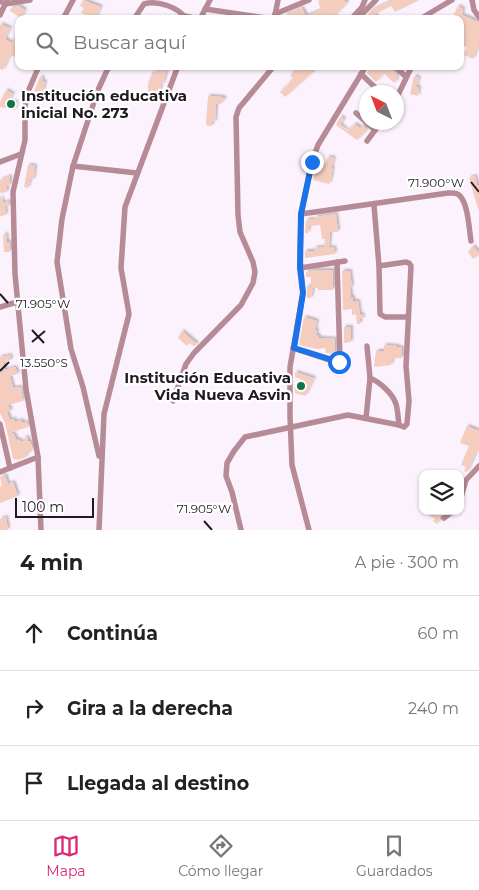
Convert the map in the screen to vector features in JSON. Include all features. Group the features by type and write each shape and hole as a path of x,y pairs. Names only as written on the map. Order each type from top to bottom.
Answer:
{"street":[{"path":"0,15 3,2 30,0"},
{"path":"65,15 73,0"},
{"path":"201,15 210,0"},
{"path":"274,15 278,0"},
{"path":"278,15 309,0"},
{"path":"355,15 362,7 365,0"},
{"path":"360,15 376,0"},
{"path":"472,0 474,10 479,17"},
{"path":"426,15 447,1"},
{"path":"137,15 144,4 162,2 184,15"},
{"path":"205,8 259,15"},
{"path":"37,70 27,94 25,140 12,192 14,274 26,389 38,457 41,530"},
{"path":"101,464 83,387 71,349 57,262 62,220 72,166 98,90 107,70"},
{"path":"99,530 104,414 129,314 120,259 125,207 176,70"},
{"path":"173,401 186,364 194,353 241,305 253,283 255,272 253,262 240,232 238,215 236,117 239,108 271,70"},
{"path":"309,530 292,465 291,426 290,367 303,293 300,268 301,214 312,162 318,145 364,70"},
{"path":"399,70 406,77"},
{"path":"402,85 410,70"},
{"path":"361,74 373,85"},
{"path":"356,112 359,115"},
{"path":"368,141 375,130"},
{"path":"0,162 21,154"},
{"path":"72,166 137,173"},
{"path":"301,214 456,193 460,195 466,207 471,241"},
{"path":"374,204 379,266 380,314 384,317 408,317"},
{"path":"300,268 345,260"},
{"path":"294,348 335,362 340,361 337,262"},
{"path":"240,530 232,492 226,476 227,463 245,437 348,415 404,427 407,424 409,401 406,375 411,266 406,262 379,266"},
{"path":"0,307 17,302"},
{"path":"366,418 370,378 367,346"},
{"path":"370,378 375,380 392,396 396,403 398,425"},
{"path":"0,424 10,468"},
{"path":"0,472 38,457"},
{"path":"464,487 466,480 479,466"},
{"path":"444,518 448,515"}],"building":[{"path":"83,0 101,7 97,15 86,15 81,13 84,8 80,6"},
{"path":"344,0 347,3 336,15 308,15 321,10 318,1"},
{"path":"393,0 419,0 395,12 391,6 375,15 368,15 372,10"},
{"path":"19,6 25,10 22,15 16,15 10,11 11,8"},
{"path":"458,6 463,9 462,15 454,15"},
{"path":"302,8 306,15 285,15"},
{"path":"464,16 479,22 479,44 473,59 464,55 467,47 464,46"},
{"path":"0,24 10,28 5,39 12,43 15,37 15,57 10,55 3,70 0,69"},
{"path":"160,70 167,70 163,84 161,83 158,99 148,98 148,84 152,73 160,72"},
{"path":"296,70 312,70 313,72 285,97 280,92 291,82 289,81 293,78 290,75"},
{"path":"369,70 393,70 398,76 394,83 384,73 376,82 367,73"},
{"path":"414,76 419,78 416,87 419,87 418,96 410,94"},
{"path":"40,77 45,82 42,94 44,95 43,100 38,98 37,101 31,99"},
{"path":"6,90 13,94 9,101 16,102 15,110 0,107 0,102"},
{"path":"208,96 225,99 220,104 216,104 215,122 212,122 212,126 207,126 206,124"},
{"path":"341,116 344,120 340,124 347,131 355,124 359,127 359,130 367,130 357,140 336,125"},
{"path":"328,157 334,158 329,184 313,180 318,165 324,167"},
{"path":"28,165 35,166 33,180 30,180 28,188 24,187"},
{"path":"10,176 10,185 7,186 7,192 0,193 0,180"},
{"path":"475,176 477,185 479,185 479,209 469,178"},
{"path":"0,195 3,203 9,201 9,206 5,206 6,215 0,216"},
{"path":"336,214 338,232 330,232 329,248 334,247 335,254 305,258 305,251 315,251 314,248 324,247 325,239 322,239 320,225 309,226 308,233 305,233 306,220"},
{"path":"6,234 7,242 10,242 10,252 4,252 3,235"},
{"path":"473,246 479,255 473,259 468,252"},
{"path":"333,270 333,290 313,288 311,298 307,298 307,286 311,287 311,277 306,277 306,272"},
{"path":"342,271 350,271 351,297 353,297 353,301 358,301 360,315 362,314 363,319 360,319 360,324 357,324 356,314 352,315 352,309 343,310"},
{"path":"304,317 317,321 315,330 317,330 316,335 319,338 335,339 335,354 326,353 325,348 317,349 299,345"},
{"path":"344,327 351,327 351,342 344,343"},
{"path":"182,331 197,344 194,346 189,343 187,346 178,338"},
{"path":"384,345 402,348 402,358 393,358 391,365 374,367 376,351 384,351"},
{"path":"10,355 11,360 3,362 5,370 15,367 18,374 10,376 13,388 21,387 23,401 8,405 11,411 7,412 10,420 14,419 15,422 22,420 22,423 27,422 28,427 9,433 14,434 16,439 23,442 25,437 28,438 32,447 29,454 25,453 26,457 18,460 13,459 5,423 0,413 0,356"},
{"path":"295,372 314,378 305,396 295,393 295,387 300,388 303,380 295,377"},
{"path":"467,426 479,431 479,451 477,450 467,472 464,471 466,467 461,465 469,446 460,443"},
{"path":"5,475 8,484 13,482 18,496 0,503 0,487 2,486 0,477"},
{"path":"429,515 441,515 437,524 433,521 435,519"},
{"path":"6,517 8,530 0,530 0,519"}],"place":[{"name":"Institución educativa inicial No. 273","path":"11,104"},
{"name":"Institución Educativa Vida Nueva Asvin","path":"301,386"}],"route":[{"path":"312,162 301,214 300,268 303,293 294,348 339,362"}]}
